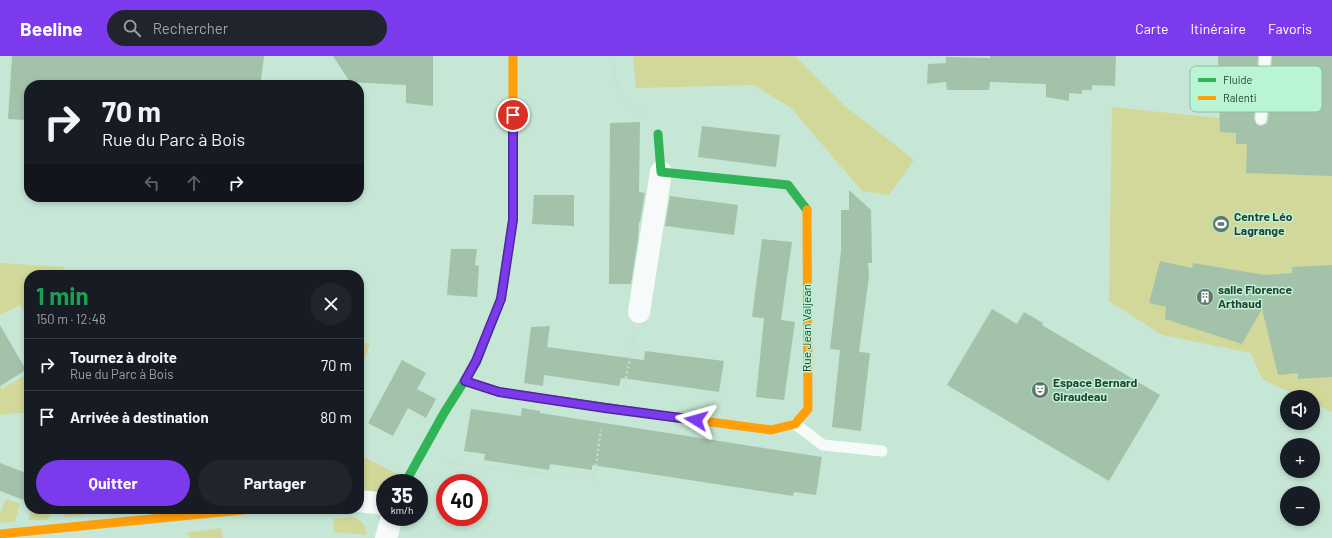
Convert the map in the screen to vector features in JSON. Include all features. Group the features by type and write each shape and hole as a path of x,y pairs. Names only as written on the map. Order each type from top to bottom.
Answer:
{"street":[{"path":"410,474 444,413 476,361 501,299 513,220 513,56"},
{"path":"639,312 661,172 658,134"},
{"name":"Rue Jean Valjean","path":"661,172 788,185 807,209 808,409 795,424"},
{"path":"465,381 499,392 771,430 795,424"},
{"path":"364,502 376,503"},
{"path":"0,534 202,514"},
{"path":"386,538 389,526"}],"lane":[{"path":"1264,56 1264,66"},
{"path":"1261,112 1261,119"},
{"path":"795,424 823,445 882,451"}],"path":[{"path":"613,56 614,80 625,102 642,114 650,116 658,134"},
{"path":"620,410 639,312"},
{"path":"422,453 459,465 594,479 605,408"}],"green space":[{"path":"633,56 795,56 845,106 914,160 889,195 862,191 791,108 754,85 636,88"},
{"name":"Centre Léo Lagrange","path":"1332,56 1332,412 1320,406 1320,390 1285,390 1262,379 1251,353 1162,335 1109,301 1112,107 1237,120 1237,144 1317,147"},
{"path":"0,263 65,267 65,270 24,270 24,312 20,305 0,315"},
{"path":"370,343 364,360 364,344"},
{"path":"24,376 24,413 0,415 0,385 2,389"},
{"path":"364,457 398,474 376,474 376,492 364,490"},
{"path":"6,499 20,504 15,521 0,523 0,513"},
{"path":"30,514 50,514 48,520 28,520"},
{"path":"65,514 84,514 84,515 64,517"},
{"path":"353,517 363,524 367,535 334,532 333,519"},
{"path":"221,528 223,538 190,538 186,533"}],"building":[{"path":"12,56 264,56 261,80 24,80 24,120 8,119"},
{"path":"333,56 433,56 433,106 406,103 406,85 364,83 364,80 349,80"},
{"path":"990,56 1116,56 1115,86 1092,85 1092,90 1082,90 1082,94 1069,93 1069,101 1046,97 1046,84 990,82 989,90 947,90 946,82 927,84 928,64 946,63 946,57 990,58"},
{"path":"1218,56 1258,56 1257,66 1218,66"},
{"path":"1272,56 1332,56 1332,176 1246,173 1247,144 1236,144 1236,133 1220,132 1219,112 1254,112 1254,119 1257,125 1261,126 1267,123 1268,112 1322,112 1322,66 1271,66"},
{"path":"640,122 639,192 645,193 639,222 631,284 609,284 610,123"},
{"path":"702,126 780,135 776,167 698,157"},
{"path":"849,190 871,210 872,263 868,263 869,276 859,352 870,353 861,431 832,427 840,350 830,349 841,251 841,210 849,210"},
{"path":"534,195 574,195 574,226 532,224"},
{"path":"670,196 738,205 734,235 665,226"},
{"path":"762,239 792,242 781,320 795,322 784,400 756,397 764,318 752,317"},
{"path":"451,249 477,249 475,265 479,266 477,297 447,295"},
{"path":"1160,261 1192,268 1193,263 1265,275 1292,273 1292,267 1332,265 1332,377 1298,379 1298,373 1278,375 1262,309 1242,344 1165,319 1166,307 1149,303"},
{"name":"Espace Bernard Giraudeau","path":"992,309 1017,324 1024,312 1043,323 1042,325 1160,395 1109,481 947,385"},
{"path":"0,325 24,367 24,371 0,386"},
{"path":"550,326 547,347 644,360 645,351 724,361 719,392 621,378 619,386 544,375 543,386 524,383 531,327"},
{"path":"402,360 426,373 417,389 436,399 426,418 408,408 393,436 368,423"},
{"path":"522,408 540,411 540,413 822,457 816,495 794,492 793,496 592,465 592,470 550,464 549,470 484,460 485,454 464,451 471,409 521,416"},
{"path":"0,463 24,472 24,500 0,491"}],"traffic: fast":[{"path":"658,134 661,172 788,185 807,210"},
{"path":"410,474 444,413 477,361 501,299 513,219"},
{"path":"465,381 499,392 672,417"}],"traffic: slow":[{"path":"513,56 513,219"},
{"path":"672,417 771,430 795,424 808,409 807,210"},
{"path":"0,534 202,514"}],"place":[{"name":"Centre Léo Lagrange","path":"1221,224"},
{"name":"salle Florence Arthaud","path":"1205,297"},
{"name":"Espace Bernard Giraudeau","path":"1040,390"}],"route":[{"path":"513,115 513,220 501,299 476,361 465,381 499,392 696,420"}]}
